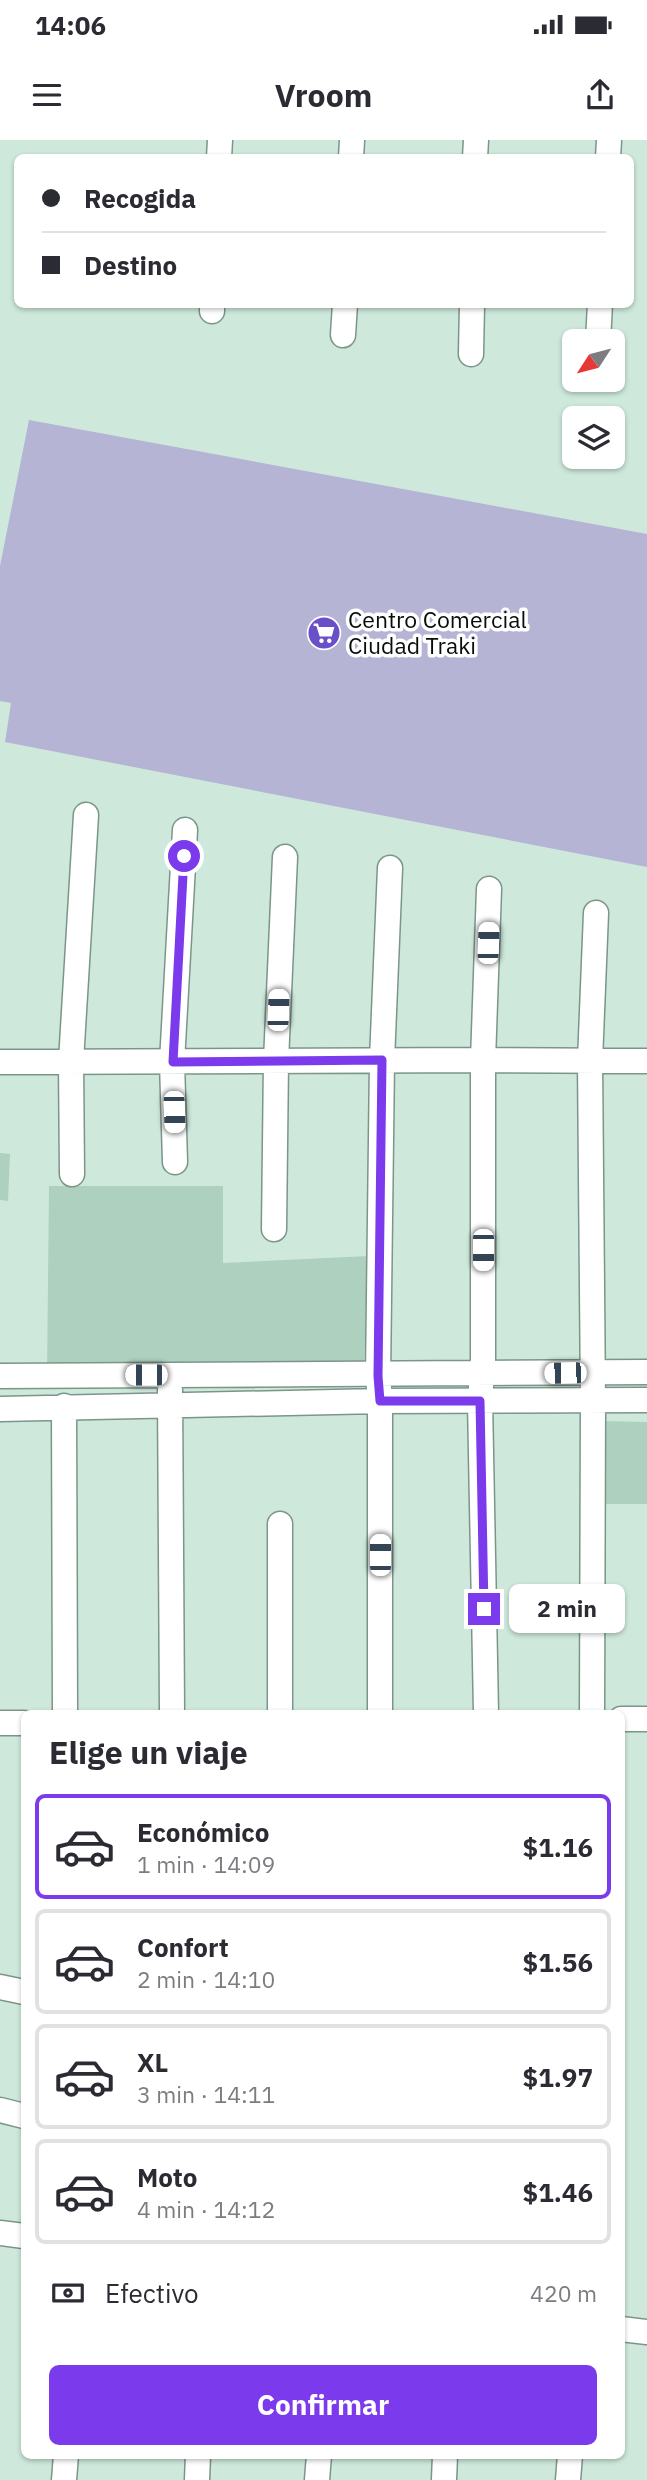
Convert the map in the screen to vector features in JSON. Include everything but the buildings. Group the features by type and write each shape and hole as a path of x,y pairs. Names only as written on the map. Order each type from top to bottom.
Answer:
{"street":[{"path":"343,335 345,308"},
{"path":"471,354 472,308"},
{"path":"599,329 600,308"},
{"path":"72,1174 71,1061 86,815"},
{"path":"175,1162 173,1062 185,830"},
{"path":"274,1229 276,1061 285,857"},
{"path":"380,1710 378,1376 382,1060 390,868"},
{"path":"486,1710 480,1401 483,1375 483,1059 489,889"},
{"path":"592,1710 590,1060 596,913"},
{"path":"0,1062 483,1059 647,1061"},
{"path":"0,1377 647,1372"},
{"path":"170,1375 172,1710"},
{"path":"0,1409 380,1401 647,1400"},
{"path":"64,1406 65,1710"},
{"path":"280,1524 280,1710"},
{"path":"625,1719 647,1719"},
{"path":"0,1723 21,1723"},
{"path":"0,1987 21,1991"},
{"path":"0,2110 21,2115"},
{"path":"0,2233 21,2236"},
{"path":"625,2329 647,2332"},
{"path":"64,2480 66,2459"},
{"path":"197,2480 198,2459"},
{"path":"317,2480 319,2459"},
{"path":"444,2480 445,2459"},
{"path":"568,2480 570,2459"}],"green space":[{"path":"0,1153 10,1154 8,1201 0,1200"},
{"path":"49,1186 223,1186 223,1263 368,1256 364,1365 47,1375"},
{"path":"602,1421 647,1422 647,1504 605,1504"}],"place":[{"name":"Centro Comercial Ciudad Traki","path":"324,633"}],"route":[{"path":"184,856 173,1062 382,1060 378,1376 380,1401 480,1401 484,1609"}]}
